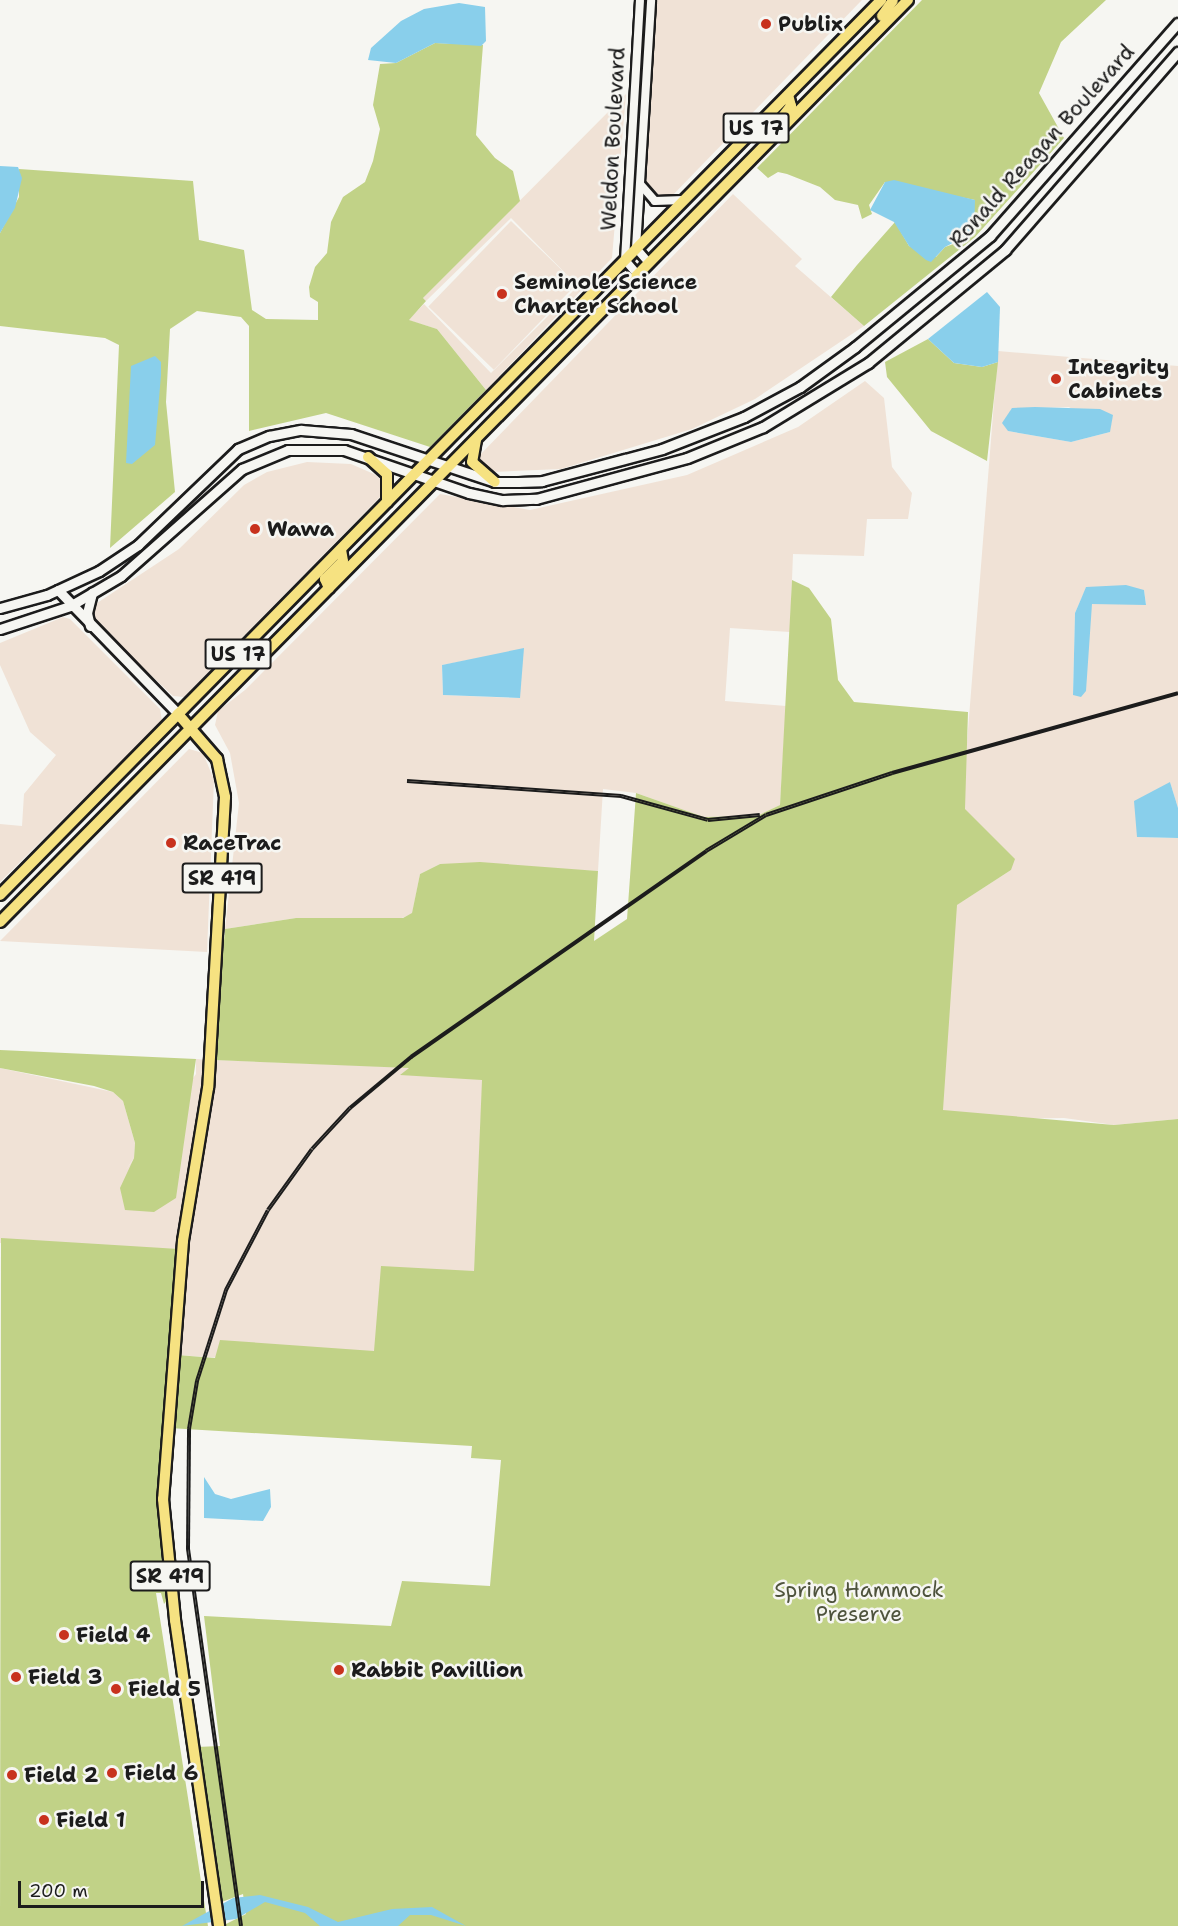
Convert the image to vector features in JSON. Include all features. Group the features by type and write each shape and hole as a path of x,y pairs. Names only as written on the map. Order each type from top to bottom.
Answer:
{"main road":[{"name":"US 17","path":"0,895 881,0"},
{"path":"865,44 892,0"},
{"name":"US 17","path":"0,922 908,0"},
{"name":"Ronald Reagan Boulevard","path":"0,608 58,590 138,545 189,493 238,449 269,435 301,430 351,434 446,468 495,482 542,481 662,449 726,426 800,387 931,288 990,237 1178,23"},
{"name":"Ronald Reagan Boulevard","path":"0,629 70,606 92,593 163,543 221,486 262,457 321,447 368,457 416,473 433,482 503,500 536,499 617,478 733,441 868,363 1005,250 1178,52"},
{"path":"746,165 753,150 787,112 788,95"},
{"path":"478,436 472,462 495,482"},
{"path":"617,478 623,463 662,449"},
{"path":"368,457 387,474 387,504"},
{"path":"163,543 161,528 189,493"},
{"path":"329,588 325,579 343,561 340,550"},
{"path":"58,590 70,606 178,714"},
{"path":"90,626 87,613 92,593"},
{"name":"SR 419","path":"178,714 191,726 217,759 223,776 225,817 208,1088 183,1241 163,1499 175,1620 219,1926"},
{"path":"31,891 30,876 61,842 60,836"}],"street":[{"name":"Weldon Boulevard","path":"638,275 625,260 639,0"},
{"name":"Weldon Boulevard","path":"649,263 636,248 651,0"},
{"path":"631,127 644,127"},
{"path":"641,184 655,201 686,198"}],"shaded area":[{"path":"656,0 862,0 669,199 657,197 644,184"},
{"path":"626,94 612,258 486,390 437,329 408,320 424,304 491,373 578,286 511,218 426,301 423,298"},
{"path":"733,194 802,259 795,266 864,326 755,399 692,429 561,469 493,472 475,460"},
{"name":"Seminole Science Charter School","path":"511,221 576,284 494,370 428,307"},
{"path":"998,351 1178,366 1178,808 1170,782 1137,837 1178,838 1178,1119 1114,1125 1064,1118 977,1119 938,1109 955,906 1011,870 962,806","holes":["1069,407 1110,432 1071,442 1008,431 1011,409","1086,588 1144,590 1146,604 1092,604 1073,695 1075,613"]},
{"path":"865,381 884,398 892,467 912,493 908,519 867,519 864,556 793,554 790,632 730,628 725,701 786,706 780,805 757,816 704,817 636,793 603,789 598,871 440,864 420,874 412,914 402,918 296,918 225,929 239,803 230,753 215,725 218,711 245,690 440,494 530,510 687,475 798,427","holes":["490,656 519,698 443,695 442,665"]},
{"path":"307,462 351,464 374,474 386,484 386,491 184,697 173,696 92,620 91,607 179,549 244,485 267,472"},
{"path":"63,617 70,619 160,709 162,721 0,882 0,824 22,826 24,794 56,755 30,732 0,665 0,643"},
{"path":"189,749 203,753 214,780 207,952 0,941"},
{"path":"196,1059 207,1060 178,1249 0,1243 0,1068 113,1092 123,1101 135,1143 134,1158 125,1171 196,1074"},
{"path":"214,1060 483,1070 474,1275 372,1368 176,1355 185,1246"}],"green space":[{"path":"922,0 1106,0 1061,42 1039,93 1064,138 975,237 864,326 831,297 857,265 895,222 909,246 936,257 945,247 959,242 975,200 885,182 869,205 872,214 862,219 858,205 835,200 820,187 787,174 778,172 768,178 757,168"},
{"path":"435,43 483,45 476,135 495,158 513,171 520,201 423,298 426,301 409,320 437,329 486,390 430,447 326,413 249,431 249,326 241,317 197,311 170,329 166,402 175,492 110,548 119,345 105,338 0,326 0,233 19,197 19,169 193,181 199,240 244,250 252,310 266,319 318,320 318,302 310,297 309,287 315,267 327,253 331,222 343,197 365,182 373,161 380,129 373,105 380,64 396,63"},
{"path":"928,339 954,363 982,367 998,362 987,461 931,431 887,377 885,362"},
{"name":"Spring Hammock Preserve","path":"792,580 809,588 831,619 838,680 854,702 968,712 965,809 1015,859 1011,870 957,905 943,1110 1114,1125 1178,1119 1178,1926 222,1926 246,1914 243,1894 219,1903 197,1747 220,1746 204,1616 391,1626 402,1581 490,1586 501,1460 471,1458 472,1446 169,1428 177,1355 215,1358 220,1340 374,1351 381,1266 474,1271 482,1080 400,1075 409,1068 214,1060 225,929 296,918 403,918 412,913 420,874 440,864 480,862 598,871 594,941 627,919 636,793 704,817 757,816 780,805"},
{"path":"0,1050 196,1059 176,1198 154,1212 125,1210 120,1188 134,1158 135,1143 123,1101 113,1092 94,1086 0,1068"},
{"path":"1,1238 179,1249 161,1463 169,1598 164,1604 161,1593 156,1593 208,1926 0,1926"}],"water":[{"path":"459,3 485,7 486,41 481,46 435,43 396,63 368,60 371,48 401,21 424,9"},
{"path":"0,166 18,167 22,178 15,208 0,233"},
{"path":"894,180 975,200 974,232 945,247 931,262 926,260 909,246 894,222 870,210 885,182"},
{"path":"987,292 1000,307 998,362 982,367 954,363 928,339"},
{"path":"155,356 161,362 161,375 155,445 132,464 126,463 131,366"},
{"path":"1012,408 1100,409 1113,415 1110,432 1071,442 1008,431 1002,423"},
{"path":"1126,585 1144,590 1146,605 1092,604 1086,691 1081,697 1073,695 1075,613 1086,587"},
{"path":"524,648 520,698 443,695 442,665"},
{"path":"1170,782 1178,808 1178,838 1137,837 1134,801"},
{"path":"204,1477 215,1494 231,1499 270,1489 271,1507 263,1521 204,1518"},
{"path":"260,1895 308,1907 338,1922 392,1909 432,1907 466,1926 431,1915 410,1915 398,1926 320,1926 305,1913 265,1902 236,1919 182,1926 233,1898"}],"railway":[{"path":"241,1926 188,1549 189,1429 197,1381 226,1290 268,1210 312,1149 350,1108 411,1057 706,851 766,815 892,773 1178,693"},
{"path":"407,781 621,796 708,820 760,815"}],"place":[{"name":"Publix","path":"766,24"},
{"name":"Seminole Science Charter School","path":"502,294"},
{"name":"Integrity Cabinets","path":"1056,379"},
{"name":"Wawa","path":"255,529"},
{"name":"RaceTrac","path":"171,843"},
{"name":"Field 4","path":"64,1635"},
{"name":"Rabbit Pavillion","path":"339,1670"},
{"name":"Field 3","path":"16,1677"},
{"name":"Field 5","path":"116,1689"},
{"name":"Field 6","path":"112,1773"},
{"name":"Field 2","path":"12,1775"},
{"name":"Field 1","path":"44,1820"}]}
